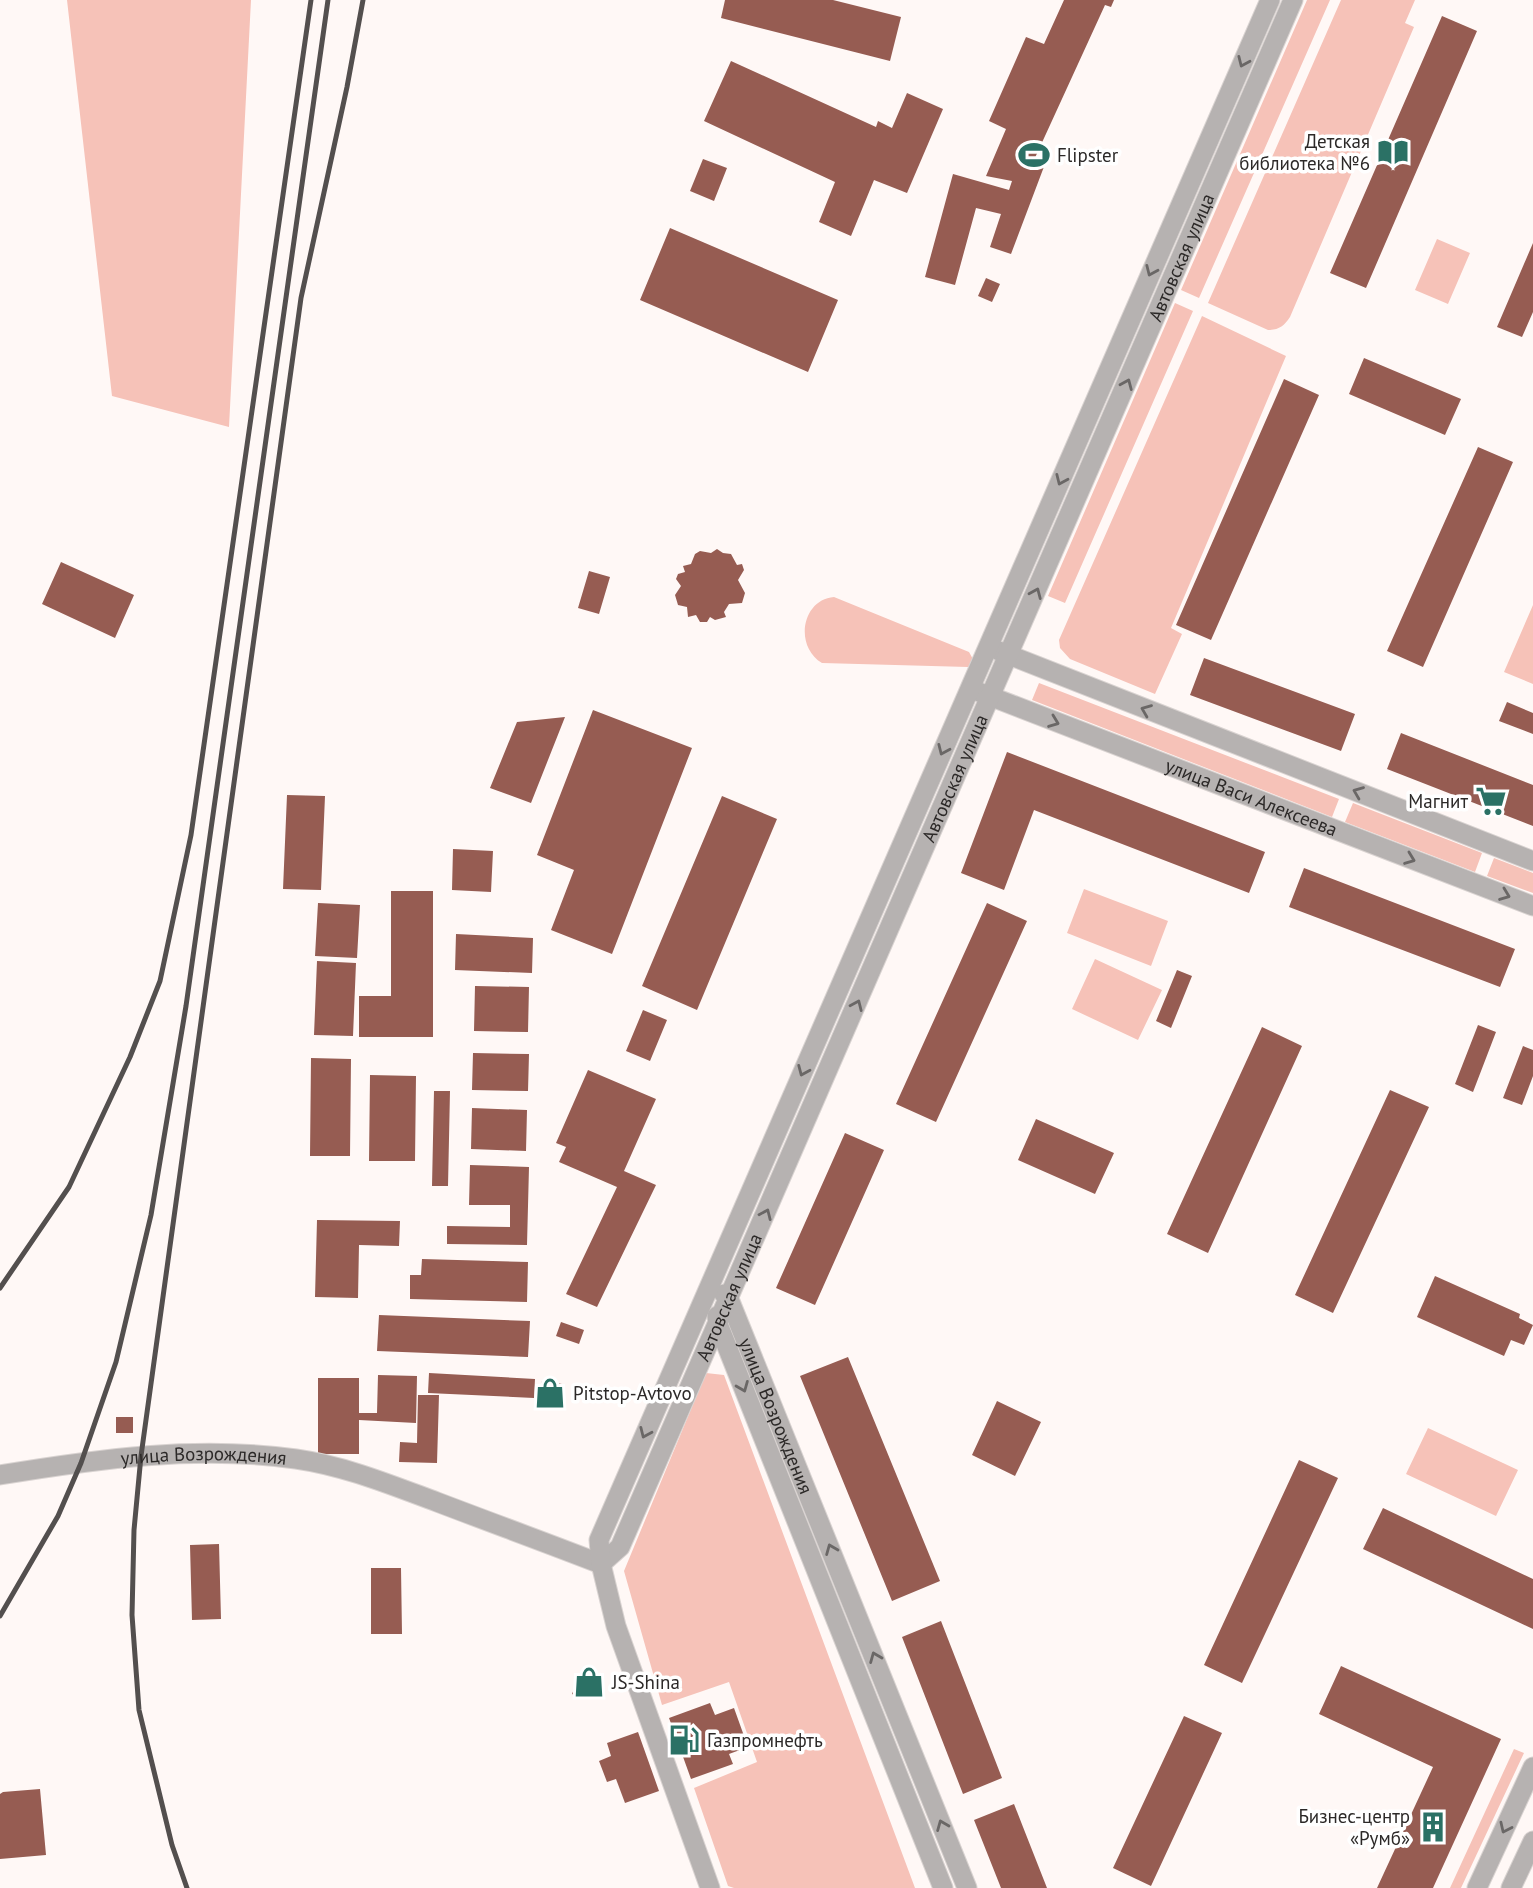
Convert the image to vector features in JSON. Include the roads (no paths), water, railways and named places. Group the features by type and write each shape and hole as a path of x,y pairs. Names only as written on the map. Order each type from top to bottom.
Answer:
{"street":[{"name":"Автовская улица","path":"601,1564 598,1539 1270,0"},
{"name":"Автовская улица","path":"601,1564 620,1547 1293,0"},
{"path":"988,646 1533,861"},
{"name":"улица Васи Алексеева","path":"970,688 1533,906"},
{"name":"улица Возрождения","path":"712,1281 729,1299 967,1888"},
{"name":"улица Возрождения","path":"712,1281 718,1324 943,1888"},
{"name":"улица Возрождения","path":"0,1475 141,1456 189,1453 297,1459 363,1474 601,1564"},
{"path":"601,1564 616,1626 710,1888"},
{"path":"1478,1888 1533,1767"},
{"path":"1511,1888 1533,1841"}],"railway":[{"path":"0,1288 69,1187 130,1057 160,981 191,835 311,0"},
{"path":"0,1616 58,1516 81,1463 116,1362 151,1215 186,1006 328,0"},
{"path":"187,1888 172,1845 139,1710 132,1615 134,1530 141,1456 301,298 363,0"}],"place":[{"name":"Детская библиотека №6","path":"1393,152"},
{"name":"Flipster","path":"1034,155"},
{"name":"Магнит","path":"1491,801"},
{"name":"Pitstop-Avtovo","path":"550,1393"},
{"name":"JS-Shina","path":"589,1682"},
{"name":"Газпромнефть","path":"684,1740"},
{"name":"Бизнес-центр «Румб»","path":"1433,1827"}]}
